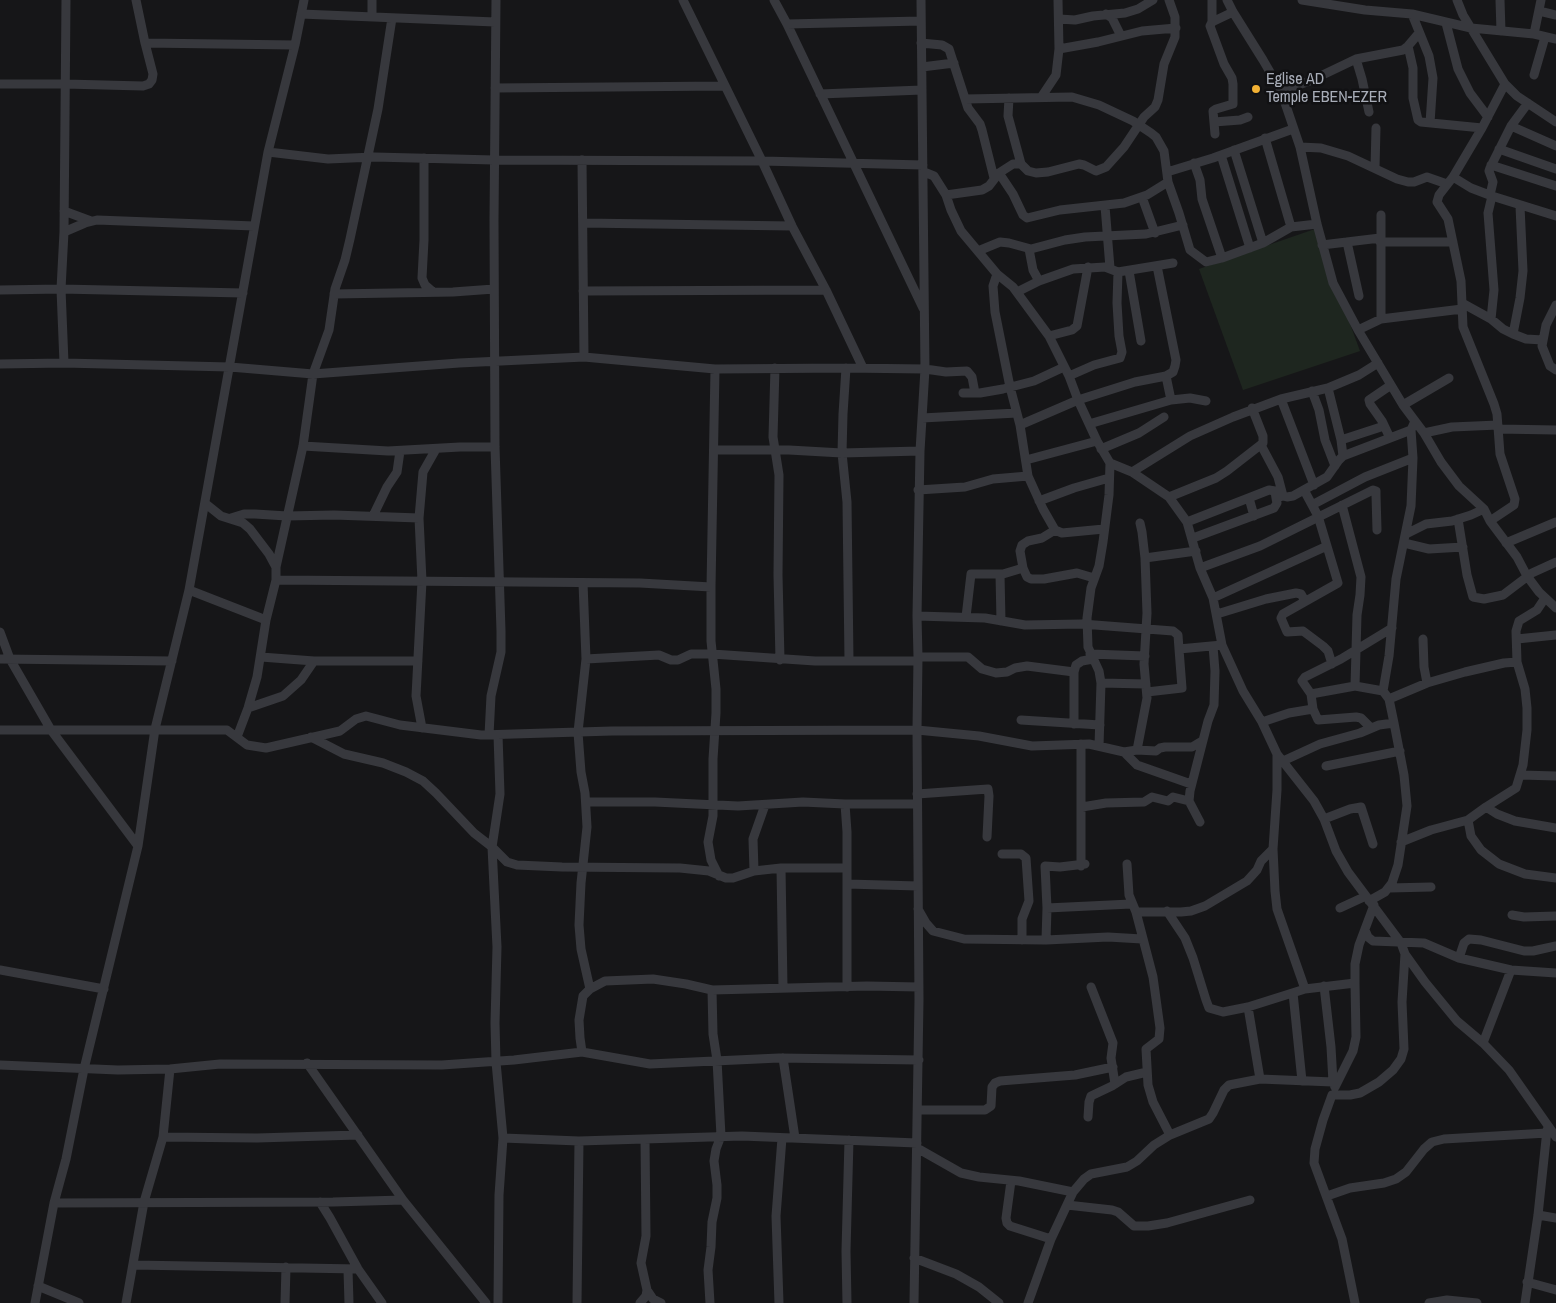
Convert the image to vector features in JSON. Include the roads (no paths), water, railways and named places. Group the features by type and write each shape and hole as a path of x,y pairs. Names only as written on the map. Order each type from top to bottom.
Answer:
{"street":[{"path":"64,363 61,288 64,232 66,0"},
{"path":"0,84 143,86 149,84 153,74 136,0"},
{"path":"35,1303 54,1203 66,1159 84,1069 138,846 155,729 189,590 206,504 268,152 295,45 304,0"},
{"path":"372,0 372,17"},
{"path":"496,0 494,160 495,447 501,652 492,687 494,735 500,794 492,847 497,947 496,1062 503,1138 498,1303"},
{"path":"683,0 863,368"},
{"path":"774,0 925,311"},
{"path":"914,1303 919,1060 917,799 918,490 926,369 921,0"},
{"path":"1042,96 1056,74 1059,19 1058,0"},
{"path":"1059,19 1075,20 1133,11 1153,0"},
{"path":"1009,98 1008,116 1021,164 1028,171 1036,173 1048,172 1079,164 1096,171 1101,170 1112,161 1144,117 1155,107 1158,100 1164,64 1175,37 1176,28 1175,17 1169,0"},
{"path":"1212,0 1212,22 1210,26 1224,64 1232,78 1234,96 1232,105 1213,111 1215,134"},
{"path":"1227,0 1281,91 1300,147 1322,245 1333,283 1358,330 1403,404 1424,433 1450,475 1484,509 1527,576 1556,608"},
{"path":"1302,0 1365,10 1412,14 1471,28 1534,34 1556,39"},
{"path":"1457,0 1463,15 1504,84 1517,96 1556,122"},
{"path":"1500,0 1501,31"},
{"path":"1534,34 1541,0"},
{"path":"1539,11 1556,15"},
{"path":"1212,22 1233,12"},
{"path":"301,14 496,22"},
{"path":"1106,14 1112,18 1121,36"},
{"path":"1412,14 1429,56 1433,78 1430,123"},
{"path":"237,736 257,677 266,620 276,580 276,566 303,446 313,374 328,330 337,281 345,260 378,109 392,18"},
{"path":"787,24 921,21"},
{"path":"1446,23 1458,69 1470,93 1488,117"},
{"path":"1058,49 1142,31 1176,28"},
{"path":"1281,91 1310,81 1356,59 1399,52 1408,46 1419,32"},
{"path":"1534,75 1546,37"},
{"path":"145,43 295,45"},
{"path":"921,43 942,45 948,49 968,108 982,130 997,175 1026,218 1060,210 1124,203 1142,197 1168,182"},
{"path":"1408,46 1413,68 1413,98 1417,117 1421,122 1482,128"},
{"path":"1356,59 1369,112"},
{"path":"922,67 954,63"},
{"path":"1490,521 1512,507 1515,502 1500,454 1494,404 1463,327 1461,281 1453,242 1446,216 1437,202 1439,195 1450,181 1482,128 1504,84"},
{"path":"495,88 725,86"},
{"path":"820,94 922,90"},
{"path":"965,99 1042,96 1072,97 1100,105 1151,133 1161,144 1164,151 1168,182 1191,252 1206,262 1263,243 1291,227 1317,224"},
{"path":"1492,319 1494,290 1488,213 1493,182 1489,171 1511,126 1528,103"},
{"path":"1214,122 1240,120 1248,117"},
{"path":"1511,126 1556,146"},
{"path":"1375,168 1376,128"},
{"path":"1167,172 1293,129"},
{"path":"1265,138 1269,159 1291,227"},
{"path":"1300,147 1321,148 1348,156 1397,179 1408,182 1414,182 1427,177 1450,181 1520,206 1556,216"},
{"path":"1499,149 1556,169"},
{"path":"1234,150 1263,243"},
{"path":"268,152 328,159 762,161 854,163 924,168 934,176 946,196 957,225 997,274 1017,292 1049,336 1069,376 1099,445 1110,463 1101,556 1089,598 1087,624 1088,647 1099,671 1101,683 1099,746"},
{"path":"1221,155 1250,248"},
{"path":"424,158 422,278 425,285 433,292"},
{"path":"582,160 584,357"},
{"path":"1194,163 1200,180 1202,199 1222,258"},
{"path":"946,196 982,190 989,186 997,175 1010,165 1021,164"},
{"path":"1491,165 1556,186"},
{"path":"1142,197 1155,232"},
{"path":"1069,376 1094,365 1120,358 1122,352 1114,270 1105,206"},
{"path":"1513,334 1523,271 1520,206"},
{"path":"64,211 91,221 254,226"},
{"path":"1381,215 1381,319"},
{"path":"64,232 91,221"},
{"path":"583,222 792,226"},
{"path":"978,251 996,243 1004,242 1029,249 1064,240 1155,232 1183,225"},
{"path":"1322,245 1380,240 1453,242"},
{"path":"1347,242 1359,296"},
{"path":"1029,249 1033,270 1038,281"},
{"path":"1017,292 1063,271 1088,267 1129,271 1173,263"},
{"path":"1020,425 1078,400 1125,385 1166,376 1173,372 1176,360 1158,266"},
{"path":"1049,336 1072,330 1077,326 1086,289 1088,267"},
{"path":"1129,271 1141,341"},
{"path":"997,274 993,286 995,312 1010,387 1020,425 1028,476 1055,530 1062,532 1104,529"},
{"path":"0,290 61,288 243,292"},
{"path":"334,294 494,289"},
{"path":"583,291 826,290"},
{"path":"1556,305 1546,325 1542,346 1549,364 1556,370"},
{"path":"1358,330 1381,319 1462,306 1492,319 1503,330 1526,339 1543,340"},
{"path":"0,364 64,363 230,367 313,374 584,357 715,369 863,368 967,372 972,377 974,393"},
{"path":"1132,472 1190,436 1252,408 1328,388 1359,375 1378,363"},
{"path":"963,393 1010,387 1034,381 1064,367"},
{"path":"775,368 772,437 779,475 780,660"},
{"path":"846,368 842,453 847,502 849,661"},
{"path":"715,369 711,587 712,654 716,689 713,805 708,850 719,876"},
{"path":"1166,376 1171,400"},
{"path":"1403,404 1449,378"},
{"path":"1390,438 1370,404 1370,398 1391,385"},
{"path":"1328,388 1343,456"},
{"path":"1312,391 1319,410 1325,440 1335,466"},
{"path":"1089,424 1171,400 1190,398 1206,400"},
{"path":"1281,399 1314,485"},
{"path":"1169,497 1216,478 1261,445 1264,441 1263,436 1252,408"},
{"path":"922,418 1017,413"},
{"path":"1026,460 1099,445 1139,433 1164,417"},
{"path":"1340,908 1370,901 1381,896 1389,888 1395,875 1401,842 1406,806 1404,774 1389,699 1383,690 1390,656 1396,579 1410,506 1413,458 1411,430 1415,421"},
{"path":"1341,440 1384,426"},
{"path":"1424,433 1452,427 1556,430"},
{"path":"1187,522 1271,490 1280,497 1287,497 1327,477 1338,460 1343,456 1411,430"},
{"path":"1193,538 1274,508 1280,497 1278,477 1261,445"},
{"path":"303,446 400,451 495,447"},
{"path":"422,728 416,696 422,581 419,518 424,472 436,449"},
{"path":"714,450 842,453 920,451"},
{"path":"373,516 387,487 397,472 400,451"},
{"path":"1312,505 1366,477 1413,458"},
{"path":"1110,463 1132,472 1169,497 1187,522 1200,568 1213,598 1217,614 1218,646 1214,704 1202,741 1191,784 1189,801 1200,822"},
{"path":"918,490 965,487 993,479 1028,476"},
{"path":"1039,501 1109,478"},
{"path":"1304,490 1318,516 1338,583 1281,616 1285,630 1289,632 1303,631 1323,646 1328,652 1332,664"},
{"path":"1200,568 1245,553 1367,492 1375,490 1377,530"},
{"path":"1249,498 1254,516"},
{"path":"206,504 221,516 243,523 250,529 276,566"},
{"path":"1342,505 1360,577 1355,686"},
{"path":"1405,539 1426,524 1458,519 1484,509"},
{"path":"231,518 244,514 419,518"},
{"path":"1458,519 1467,575 1473,597 1484,599 1504,595 1527,576 1556,562"},
{"path":"1506,543 1556,522"},
{"path":"1136,750 1145,710 1147,688 1145,656 1145,558 1140,523"},
{"path":"1055,530 1042,538 1028,541 1022,545 1020,551 1023,568 1027,577 1031,580 1078,573 1094,578"},
{"path":"1405,539 1428,549 1462,547"},
{"path":"1213,598 1327,546"},
{"path":"1145,558 1196,552"},
{"path":"966,617 971,575 1008,573 1023,568"},
{"path":"1000,574 1001,621"},
{"path":"276,580 640,583 711,587"},
{"path":"583,583 586,659 578,732 587,827 583,867 580,941 590,989"},
{"path":"189,590 266,620"},
{"path":"1217,614 1289,594 1301,594 1306,601"},
{"path":"1401,842 1431,830 1468,820 1486,806 1516,788 1521,775 1527,744 1527,708 1525,690 1517,662 1516,631 1519,621 1537,610 1545,598"},
{"path":"917,616 985,618 1025,625 1087,624 1175,632 1179,638 1182,688 1147,688 1101,683"},
{"path":"1372,728 1361,718 1356,717 1320,721 1313,709 1310,694 1302,683 1302,679 1332,664 1392,628"},
{"path":"0,632 10,659 51,730 138,846"},
{"path":"1516,638 1556,635"},
{"path":"1423,639 1424,667 1427,683"},
{"path":"1179,649 1218,646"},
{"path":"1218,646 1262,722 1280,758 1314,801 1324,819 1336,851 1348,872 1401,942 1405,954 1425,982 1457,1021 1484,1043 1509,1070 1534,1105 1547,1130 1556,1137"},
{"path":"586,659 659,655 672,660 678,660 688,655 712,654 780,660 849,661 968,657 982,669 996,673 1027,666 1074,672"},
{"path":"1074,724 1074,672 1076,665 1080,661 1091,657 1145,656"},
{"path":"261,658 314,661 418,661"},
{"path":"0,659 172,661"},
{"path":"248,708 283,696 301,680 314,661"},
{"path":"1389,699 1427,683 1485,667 1517,662"},
{"path":"1310,694 1355,686 1383,690"},
{"path":"1262,722 1289,713 1313,709"},
{"path":"0,730 227,730 247,745 266,748 340,731 363,716 371,716 400,725 494,735 578,732 917,730 979,736 1032,746 1082,744 1124,752 1192,747 1202,741"},
{"path":"1022,720 1100,725"},
{"path":"1280,758 1372,728 1394,723"},
{"path":"311,737 344,754 383,763 423,781 474,833 507,862 517,865 680,868 733,878 754,871 782,868 847,868"},
{"path":"1046,940 1045,866 1083,865 1082,744"},
{"path":"1326,766 1400,751"},
{"path":"1124,752 1137,765 1191,784"},
{"path":"1280,758 1274,849 1275,891 1277,909 1305,989"},
{"path":"1521,775 1556,776"},
{"path":"586,802 655,802 713,805 765,805 803,802 845,804 917,799 988,789 987,837"},
{"path":"1082,807 1106,803 1144,802 1152,797 1168,801 1173,797 1189,801"},
{"path":"845,804 847,832 847,987"},
{"path":"754,871 753,838 765,805"},
{"path":"1486,806 1497,814 1515,820 1556,828"},
{"path":"1324,819 1361,807 1373,844"},
{"path":"1468,820 1471,836 1481,850 1499,864 1525,874 1556,878"},
{"path":"1047,908 1134,908 1181,912 1205,906 1247,881 1257,870 1261,861 1274,849"},
{"path":"1002,854 1021,854 1026,858 1029,901 1022,919 1022,940"},
{"path":"1127,864 1128,889 1153,977 1160,1028 1159,1039 1146,1049 1147,1072 1153,1102 1170,1136"},
{"path":"782,868 783,988"},
{"path":"847,884 918,886"},
{"path":"1389,888 1431,887"},
{"path":"1355,1303 1342,1239 1328,1196 1314,1163 1315,1149 1333,1088 1353,1051 1356,1037 1355,964 1365,930 1370,901"},
{"path":"918,908 933,931 964,939 1046,940 1108,936 1142,939"},
{"path":"1167,911 1185,938 1210,1008 1222,1012 1248,1007 1305,989 1355,983"},
{"path":"1512,916 1556,916"},
{"path":"1365,930 1368,937 1374,941 1424,943 1459,958 1511,970 1556,973"},
{"path":"1459,958 1464,943 1469,939 1481,940 1524,951 1534,951 1556,946"},
{"path":"1028,1303 1051,1239 1073,1192 1084,1179 1091,1174 1127,1167 1138,1161 1154,1145 1208,1119 1224,1090 1229,1085 1260,1079 1282,1079 1302,1081 1333,1088 1350,1096 1379,1082 1393,1070 1401,1059 1404,1049 1402,1002 1405,954"},
{"path":"0,970 104,989"},
{"path":"1484,1043 1511,970"},
{"path":"582,1052 580,1038 583,996 598,984 610,980 653,979 712,990 867,986 919,987"},
{"path":"1324,986 1332,1047 1333,1088"},
{"path":"1091,987 1113,1043 1112,1058 1115,1084"},
{"path":"710,1303 708,1270 712,1222 717,1198 714,1162 721,1136 717,1060 713,1034 712,990"},
{"path":"1293,993 1302,1081"},
{"path":"1248,1007 1260,1079"},
{"path":"0,1065 84,1069 170,1069 220,1064 432,1065 496,1062 582,1052 650,1064 783,1058 919,1060"},
{"path":"783,1058 796,1138"},
{"path":"307,1064 403,1200 486,1303"},
{"path":"918,1110 985,1110 991,1106 992,1087 1000,1081 1075,1075 1113,1068"},
{"path":"126,1303 144,1202 163,1137 170,1069"},
{"path":"1088,1117 1091,1096 1126,1076 1147,1072"},
{"path":"1328,1196 1350,1188 1384,1183 1396,1179 1406,1172 1432,1142 1444,1139 1547,1130"},
{"path":"1525,1303 1538,1215 1547,1130"},
{"path":"163,1137 257,1138 358,1135"},
{"path":"503,1138 579,1141 721,1136 849,1140 917,1145 961,1173 1047,1186 1073,1192"},
{"path":"779,1303 776,1216 782,1138"},
{"path":"645,1139 646,1236 640,1263 647,1290 654,1299 661,1303"},
{"path":"847,1303 846,1251 849,1140"},
{"path":"577,1303 579,1141"},
{"path":"1011,1181 1007,1223 1010,1226 1051,1239"},
{"path":"54,1203 403,1200"},
{"path":"1067,1205 1112,1210 1118,1212 1130,1224 1140,1226 1167,1223 1250,1200"},
{"path":"320,1202 358,1269 382,1303"},
{"path":"1538,1215 1556,1218"},
{"path":"914,1258 956,1274 979,1287 999,1303"},
{"path":"134,1264 358,1269"},
{"path":"285,1303 286,1268"},
{"path":"348,1270 349,1303"},
{"path":"1527,1282 1556,1290"},
{"path":"38,1286 79,1303"},
{"path":"640,1303 646,1296 647,1290"},
{"path":"1429,1303 1447,1300 1477,1303"}],"place":[{"name":"Eglise AD Temple EBEN-EZER","path":"1256,89"}]}
